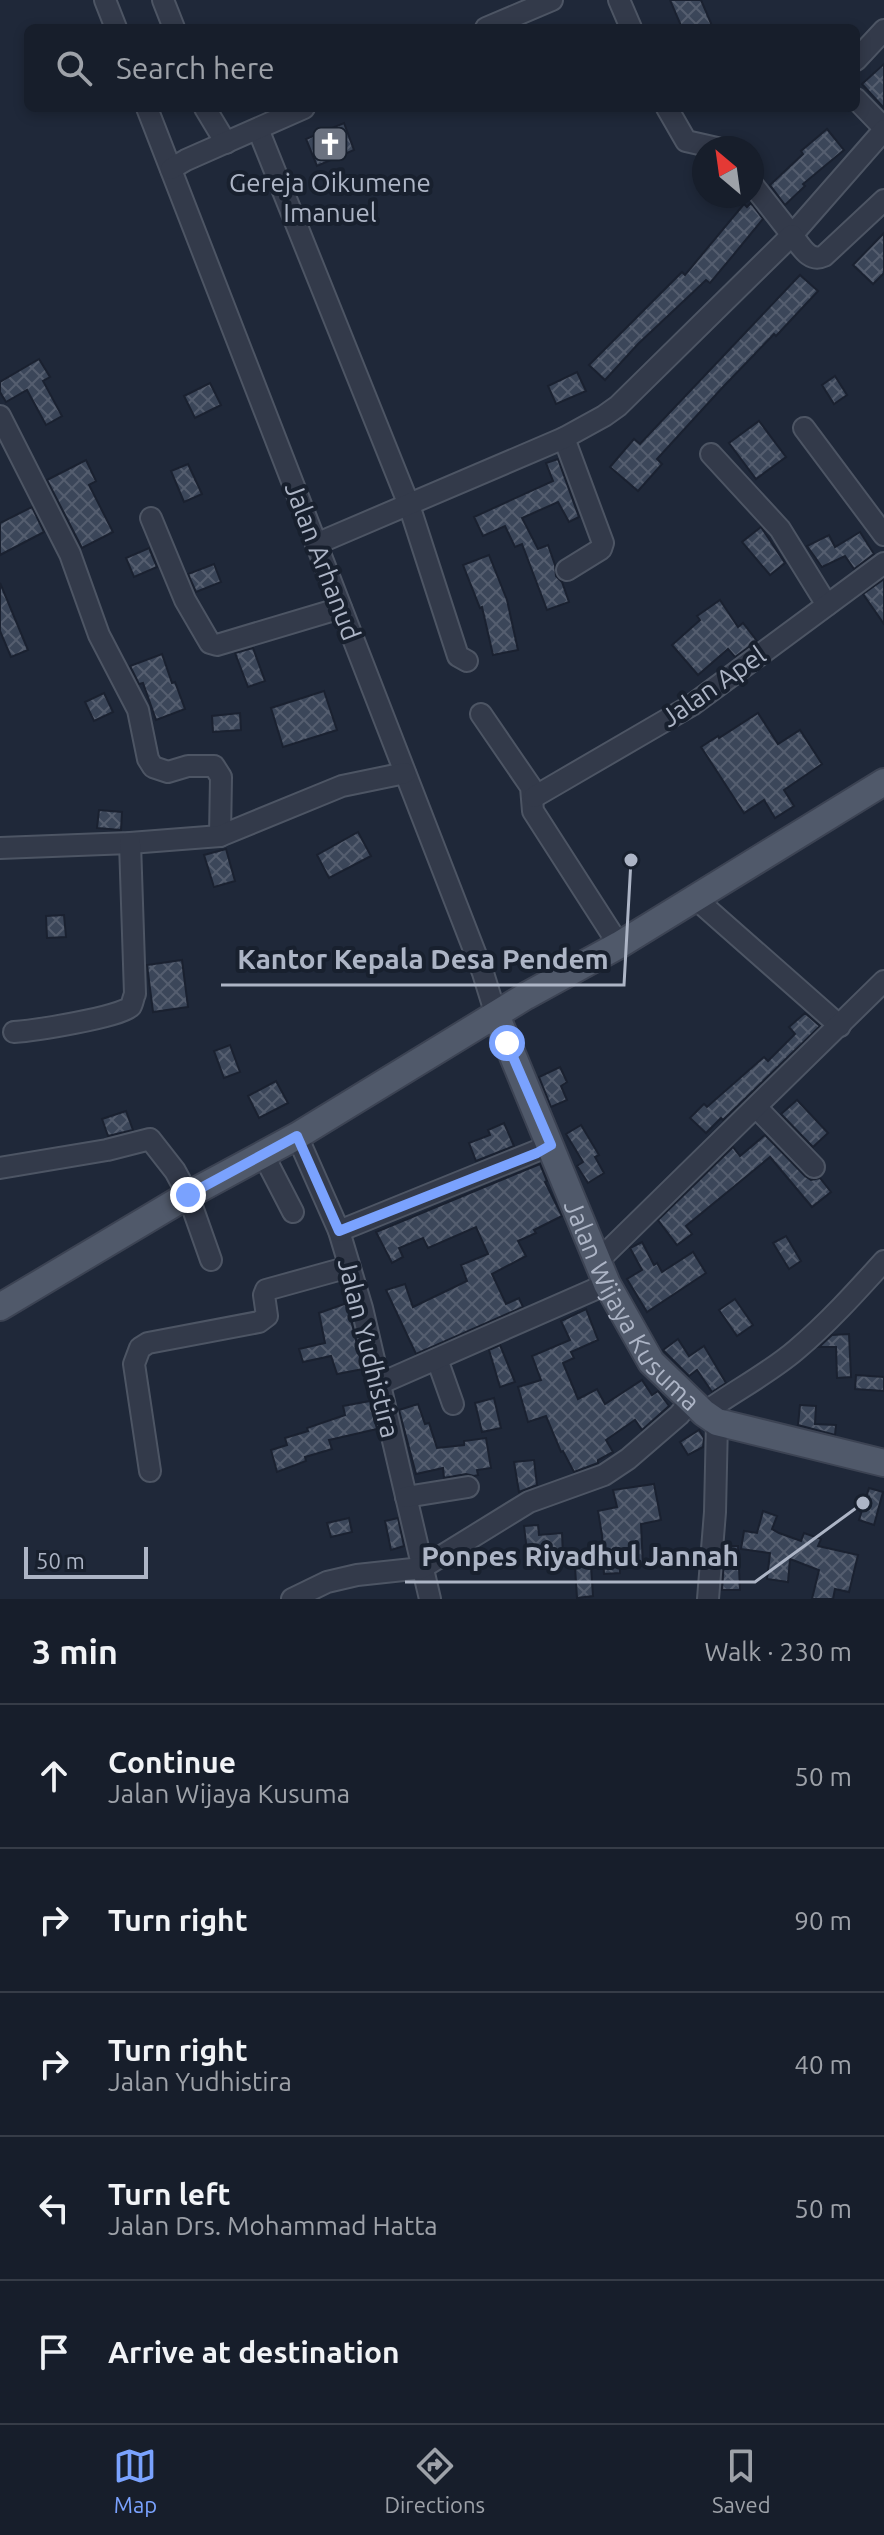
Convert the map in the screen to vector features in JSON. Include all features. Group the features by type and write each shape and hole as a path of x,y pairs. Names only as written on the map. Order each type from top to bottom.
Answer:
{"main road":[{"path":"0,1307 619,945 884,782"},
{"name":"Jalan Wijaya Kusuma","path":"496,1015 602,1273 651,1362 701,1410 884,1463"}],"street":[{"path":"105,0 114,24"},
{"path":"163,0 172,24"},
{"path":"495,24 552,0"},
{"path":"619,0 629,24"},
{"path":"860,56 884,30"},
{"path":"316,544 564,438 618,406 792,235 884,129 860,103"},
{"name":"Jalan Arhanud","path":"149,112 483,973 496,1015"},
{"path":"207,112 226,143"},
{"path":"171,169 295,112"},
{"path":"669,112 686,141 692,142"},
{"path":"258,129 409,505 458,656 467,661"},
{"path":"764,199 810,257 817,259 884,200"},
{"path":"0,416 70,554 99,635 138,710 148,759 153,767 168,772 188,766 214,766 221,777 220,836"},
{"path":"804,428 884,535"},
{"path":"564,438 603,543 601,549 567,570"},
{"path":"711,454 780,529 827,605"},
{"path":"151,518 185,600 210,643 217,645 341,608"},
{"name":"Jalan Apel","path":"534,797 692,705 884,563"},
{"path":"481,714 531,787 533,811 619,945"},
{"path":"0,848 220,836 342,786 405,773"},
{"path":"14,1032 92,1019 123,1012 131,1006 135,994 130,843"},
{"path":"696,899 840,1026"},
{"path":"379,1384 437,1359 602,1273 688,1171 757,1108 884,981"},
{"path":"757,1108 814,1167"},
{"name":"Jalan Yudhistira","path":"297,1136 339,1231 362,1308 425,1580"},
{"path":"0,1168 107,1150 150,1139 175,1171 188,1195 211,1260"},
{"path":"339,1231 551,1145"},
{"path":"263,1154 293,1212"},
{"path":"292,1599 327,1582 357,1575 425,1580 529,1502 604,1475 628,1459 679,1415 701,1410 773,1368 837,1312 884,1261"},
{"path":"150,1471 134,1364 140,1348 148,1343 259,1322 267,1316 266,1290 349,1267"},
{"path":"437,1359 453,1404"},
{"path":"701,1410 717,1482 708,1599"},
{"path":"406,1497 468,1487"}],"building":[{"path":"670,0 701,0 711,24 680,24"},
{"path":"884,64 884,108 862,84"},
{"name":"Gereja Oikumene Imanuel","path":"344,123 354,150 317,166 306,139"},
{"path":"827,129 844,150 803,184 805,186 785,205 770,185 803,154 801,151"},
{"path":"741,208 755,208 763,219 710,283 706,280 605,380 589,365 682,272 685,275"},
{"path":"884,233 884,273 873,284 853,265"},
{"path":"800,275 818,291 657,459 662,464 638,491 610,467 634,439 640,444"},
{"path":"39,359 50,377 43,381 62,416 46,425 27,390 6,402 0,392 0,382"},
{"path":"577,372 586,391 556,404 548,386"},
{"path":"835,376 847,395 834,404 822,385"},
{"path":"210,383 221,405 195,418 184,396"},
{"path":"759,421 786,457 756,479 729,443"},
{"path":"558,459 579,517 569,522 558,502 522,518 538,549 548,545 556,576 562,582 569,602 547,610 522,544 515,547 505,526 483,536 474,517 553,481 546,463"},
{"path":"86,460 96,481 89,485 113,532 82,548 47,480"},
{"path":"188,464 202,494 184,502 171,471"},
{"path":"32,507 44,532 0,555 0,523"},
{"path":"761,527 785,563 770,575 742,542"},
{"path":"860,532 874,554 854,569 845,556 822,567 807,546 829,535 835,547"},
{"path":"149,548 157,567 134,577 126,558"},
{"path":"489,555 507,600 518,650 493,655 482,607 463,565"},
{"path":"214,564 221,582 196,592 188,574"},
{"path":"884,579 884,624 863,594"},
{"path":"0,583 28,650 11,657 0,631"},
{"path":"720,600 738,627 743,623 757,641 735,657 728,649 698,675 672,645 700,620 697,616"},
{"path":"253,648 265,681 248,687 235,653"},
{"path":"162,654 185,709 156,720 143,683 139,684 130,666"},
{"path":"324,691 337,730 283,747 271,708"},
{"path":"104,693 113,712 94,721 85,702"},
{"path":"240,713 241,730 213,732 212,716"},
{"path":"758,713 778,744 800,730 822,764 784,790 794,806 775,818 764,800 744,813 701,747"},
{"path":"99,810 122,812 121,830 97,828"},
{"path":"358,832 371,856 329,878 317,855"},
{"path":"226,849 235,881 214,887 204,855"},
{"path":"64,915 66,937 47,938 46,916"},
{"path":"182,960 188,1007 153,1012 147,965"},
{"path":"805,1013 820,1026 723,1120 721,1118 706,1133 690,1118 764,1057 768,1061 795,1034 789,1027"},
{"path":"230,1045 240,1072 224,1078 214,1051"},
{"path":"560,1067 567,1082 561,1086 567,1100 551,1107 539,1077"},
{"path":"276,1081 288,1103 259,1118 248,1096"},
{"path":"797,1100 828,1133 813,1147 781,1114"},
{"path":"126,1111 133,1130 108,1136 102,1119"},
{"path":"504,1123 514,1146 476,1161 469,1143 490,1135 488,1130"},
{"path":"581,1125 599,1155 595,1157 604,1173 588,1183 577,1166 583,1162 566,1134"},
{"path":"765,1135 805,1176 811,1180 820,1178 831,1192 812,1207 770,1157 686,1226 692,1234 677,1245 658,1220 733,1147 740,1156"},
{"path":"540,1164 545,1182 562,1216 518,1241 526,1256 492,1274 506,1304 519,1298 523,1307 416,1354 386,1290 405,1284 413,1307 467,1281 461,1265 488,1254 476,1227 428,1248 423,1238 399,1248 403,1257 392,1263 376,1232"},
{"path":"786,1236 801,1261 789,1269 773,1243"},
{"path":"642,1242 654,1265 657,1263 662,1272 693,1252 706,1273 647,1312 627,1279 642,1270 630,1248"},
{"path":"735,1299 753,1325 737,1336 719,1310"},
{"path":"347,1303 363,1369 337,1374 331,1356 303,1362 299,1349 325,1343 319,1313"},
{"path":"586,1309 598,1340 571,1352 574,1358 563,1363 578,1399 597,1389 605,1404 642,1380 652,1395 658,1391 669,1406 642,1430 635,1420 606,1440 613,1452 598,1460 598,1463 574,1472 561,1452 546,1416 528,1422 518,1387 541,1380 532,1356 570,1340 561,1321"},
{"path":"849,1334 851,1377 837,1378 836,1347 819,1347 832,1335"},
{"path":"678,1339 689,1356 704,1346 726,1383 712,1392 697,1370 689,1376 663,1350"},
{"path":"500,1345 515,1382 500,1387 489,1350"},
{"path":"856,1375 884,1377 884,1391 855,1389"},
{"path":"494,1398 501,1428 482,1432 475,1403"},
{"path":"370,1401 377,1429 329,1440 332,1449 305,1457 306,1461 277,1472 271,1450 287,1445 285,1438 345,1415 343,1406"},
{"path":"418,1404 425,1424 429,1423 437,1448 464,1445 464,1441 486,1438 491,1468 477,1470 478,1475 474,1476 466,1474 444,1478 443,1468 416,1474 399,1410"},
{"path":"800,1405 816,1406 815,1424 836,1425 835,1435 798,1425"},
{"path":"699,1430 704,1438 703,1447 688,1455 680,1442"},
{"path":"534,1460 537,1485 519,1492 514,1462"},
{"path":"654,1484 661,1520 641,1524 643,1566 604,1574 598,1511 617,1507 613,1490"},
{"path":"869,1488 883,1492 874,1525 859,1520"},
{"path":"763,1511 777,1516 772,1529 779,1533 801,1541 804,1533 821,1539 818,1546 858,1555 849,1592 835,1589 833,1599 812,1599 819,1570 790,1559 788,1582 767,1579 770,1553 741,1549 744,1531 757,1533"},
{"path":"349,1518 352,1532 331,1537 327,1523"},
{"path":"398,1518 404,1546 391,1550 385,1521"},
{"path":"538,1525 539,1535 562,1533 563,1555 549,1556 549,1549 527,1551 524,1526"},
{"path":"725,1546 738,1546 740,1590 722,1590"},
{"path":"591,1566 593,1596 577,1598 575,1567"}],"place":[{"name":"Gereja Oikumene Imanuel","path":"330,144"},
{"name":"Kantor Kepala Desa Pendem","path":"631,860"},
{"name":"Ponpes Riyadhul Jannah","path":"863,1503"}],"route":[{"path":"188,1195 297,1136 339,1231 537,1153 551,1145 507,1043"}]}
